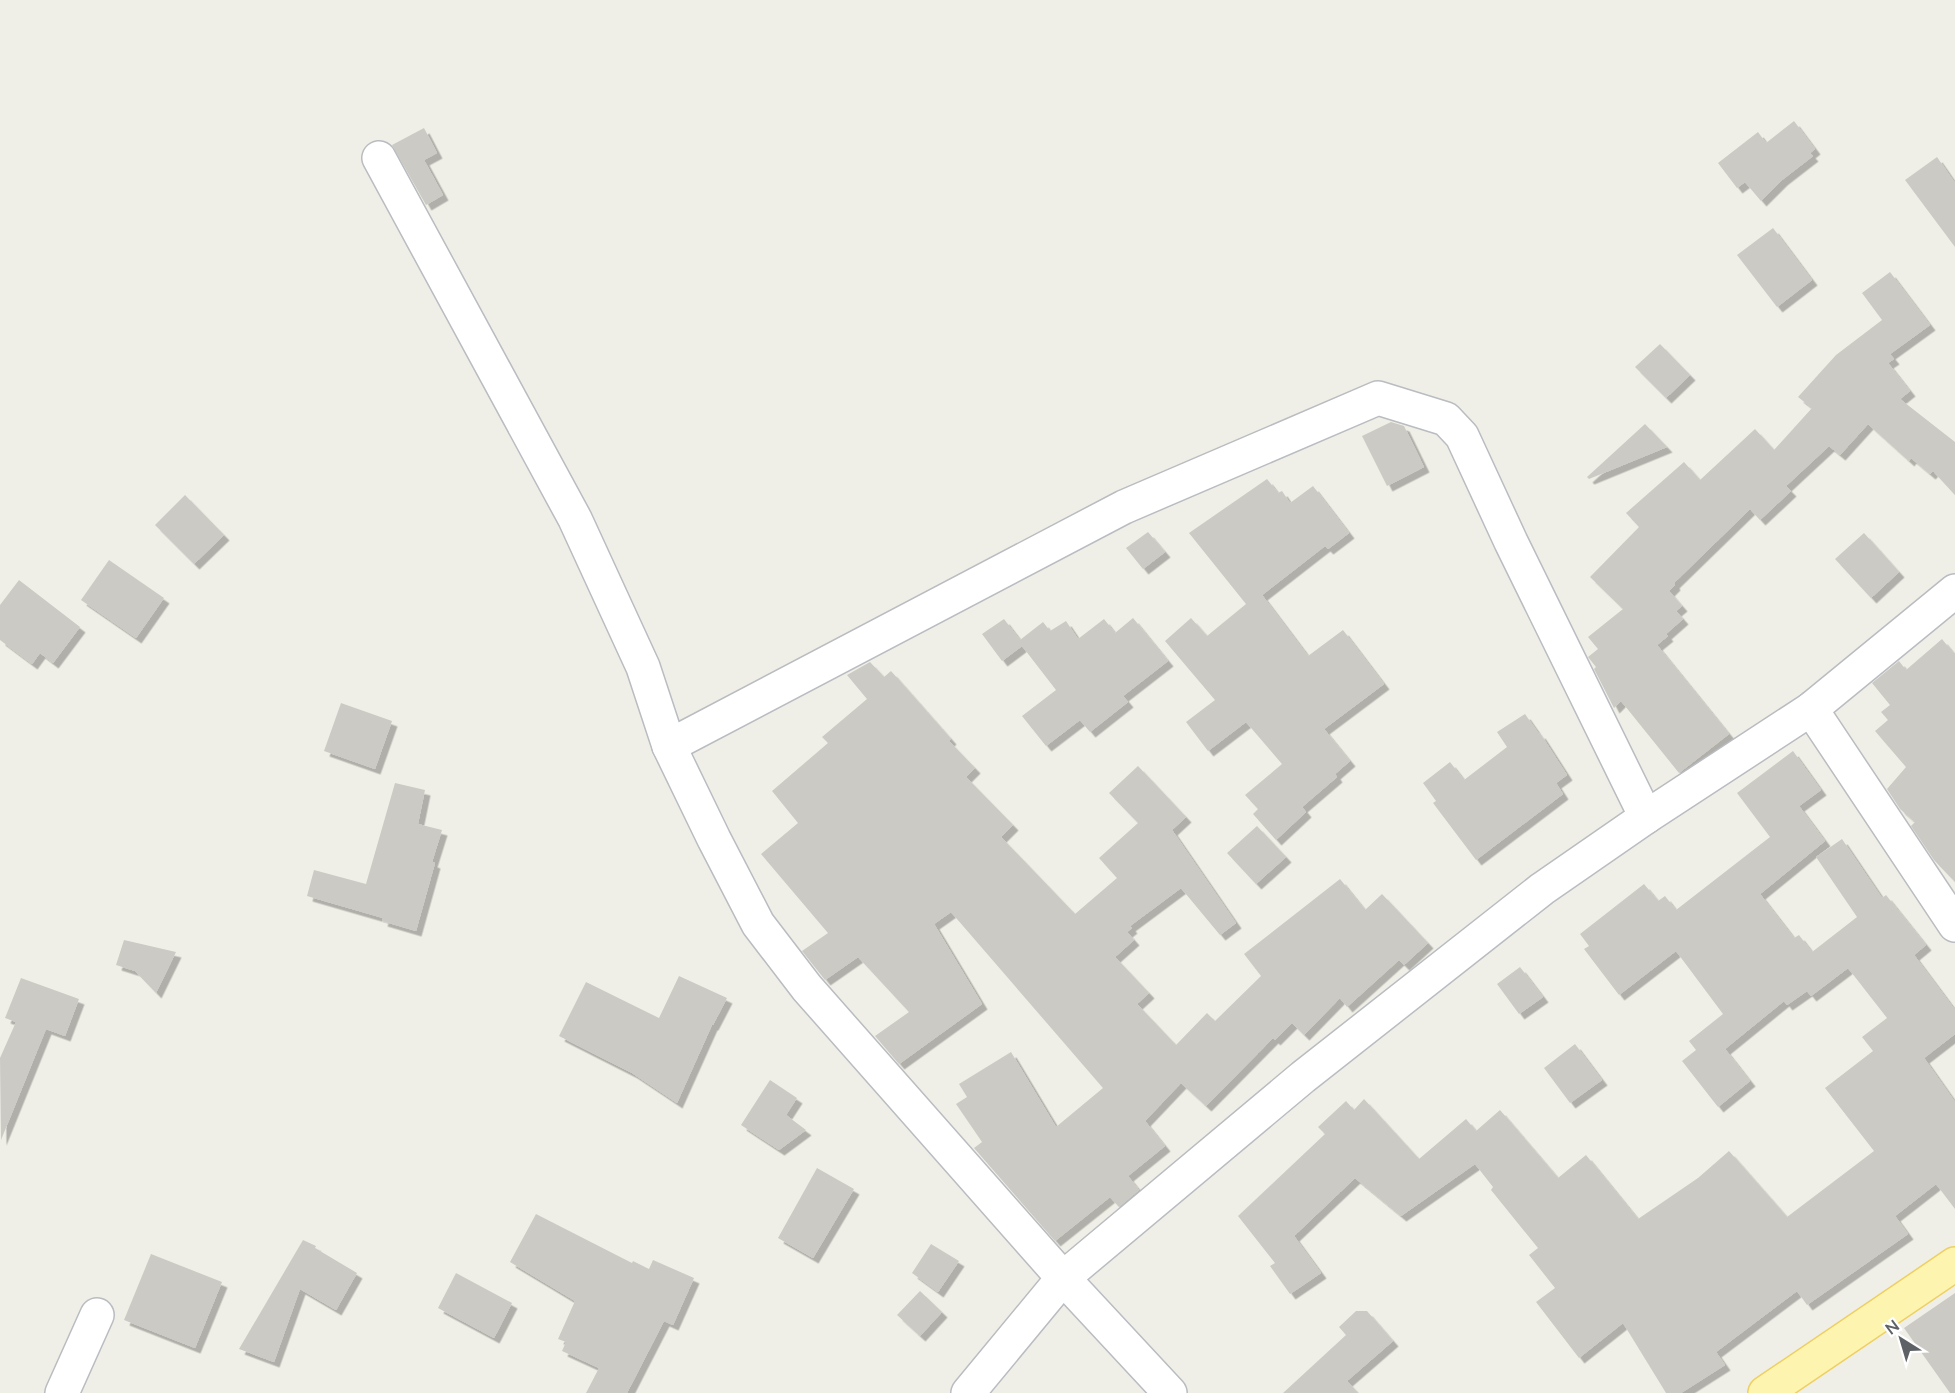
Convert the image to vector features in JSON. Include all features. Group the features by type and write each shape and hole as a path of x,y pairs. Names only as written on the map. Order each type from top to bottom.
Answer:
{"main road":[{"path":"1765,1393 1955,1264"}],"street":[{"path":"380,158 575,519 643,667 669,746 758,924 807,988 1063,1278 1170,1393"},
{"path":"669,746 1124,507 1378,398 1446,419 1462,436 1511,542 1646,817"},
{"path":"968,1393 1063,1278 1303,1077 1542,889 1646,817 1811,710 1955,591"},
{"path":"1811,710 1955,925"},
{"path":"62,1393 97,1315"}],"building":[{"path":"1794,121 1815,149 1810,153 1813,156 1782,180 1761,201 1745,182 1737,188 1718,163 1758,132 1766,143"},
{"path":"424,128 437,153 424,160 443,195 426,205 392,145"},
{"path":"1937,157 1955,183 1955,247 1905,180"},
{"path":"1773,228 1812,280 1777,307 1737,255"},
{"path":"1890,272 1930,325 1890,354 1894,359 1888,363 1910,391 1900,399 1955,442 1955,495 1933,471 1930,474 1911,458 1909,461 1868,424 1840,455 1829,446 1786,486 1791,491 1760,520 1750,509 1674,583 1675,585 1669,591 1682,606 1676,611 1683,619 1657,645 1729,734 1679,773 1621,701 1614,708 1594,669 1596,667 1588,657 1598,649 1588,637 1623,609 1590,577 1639,527 1626,513 1684,462 1700,480 1755,429 1774,450 1812,408 1798,397 1836,355 1882,320 1862,293"},
{"path":"1660,344 1690,375 1666,398 1635,367"},
{"path":"1391,422 1404,426 1424,467 1387,486 1362,436"},
{"path":"1645,424 1667,447 1589,479 1587,477"},
{"path":"1267,479 1278,493 1282,491 1290,503 1313,486 1349,533 1328,549 1325,546 1262,595 1308,656 1343,630 1384,684 1324,729 1350,761 1335,774 1337,777 1302,807 1306,812 1276,840 1253,814 1258,809 1245,795 1282,764 1246,722 1208,751 1186,722 1215,700 1165,641 1191,618 1207,636 1246,604 1189,533"},
{"path":"185,495 224,535 194,564 155,525"},
{"path":"1148,532 1165,552 1143,569 1126,548"},
{"path":"1864,533 1899,572 1871,598 1835,559"},
{"path":"109,560 164,598 136,638 81,600"},
{"path":"19,580 80,627 53,663 40,653 32,664 0,640 0,605"},
{"path":"1133,618 1168,661 1123,696 1128,702 1090,732 1080,720 1046,746 1022,716 1056,690 1022,646 1002,661 982,634 1004,619 1020,640 1043,622 1050,631 1066,621 1078,639 1104,619 1115,633"},
{"path":"1942,639 1955,655 1955,882 1934,860 1911,826 1915,822 1900,809 1887,789 1906,767 1875,731 1888,720 1881,712 1890,705 1872,683 1899,661 1906,670"},
{"path":"870,662 884,677 891,671 951,739 949,741 975,768 966,777 1013,825 1001,837 1075,914 1117,878 1099,858 1138,823 1109,793 1138,766 1186,817 1172,830 1236,923 1220,935 1181,888 1130,926 1132,928 1127,932 1134,940 1115,957 1149,993 1137,1004 1176,1045 1207,1013 1215,1021 1261,976 1244,954 1340,879 1365,910 1382,894 1428,943 1404,965 1399,960 1347,1007 1340,998 1304,1035 1292,1023 1275,1040 1273,1038 1206,1106 1181,1083 1145,1121 1165,1146 1128,1176 1139,1190 1119,1207 1110,1197 1055,1241 974,1148 982,1142 956,1104 967,1097 959,1084 1011,1052 1056,1127 1103,1088 951,912 934,924 982,1004 899,1064 875,1036 909,1012 858,957 825,980 802,951 828,933 761,854 798,823 772,791 828,743 822,737 867,699 847,675"},
{"path":"341,703 392,721 375,769 324,751"},
{"path":"1525,714 1567,775 1556,783 1563,794 1476,860 1433,803 1436,801 1423,783 1450,762 1464,780 1507,747 1497,732"},
{"path":"1793,751 1821,790 1799,806 1825,841 1760,894 1794,938 1799,935 1812,952 1857,917 1816,857 1842,839 1882,898 1886,895 1926,945 1914,955 1955,1010 1955,1034 1924,1058 1955,1102 1955,1209 1936,1184 1895,1216 1908,1234 1807,1305 1797,1291 1716,1352 1725,1365 1681,1393 1666,1393 1623,1323 1579,1358 1536,1302 1555,1288 1529,1255 1538,1248 1491,1190 1493,1187 1475,1164 1401,1216 1355,1178 1294,1236 1321,1273 1290,1294 1270,1266 1275,1263 1238,1216 1325,1134 1318,1127 1346,1101 1354,1110 1364,1099 1419,1159 1466,1119 1476,1131 1500,1110 1558,1178 1586,1155 1638,1219 1698,1178 1729,1151 1787,1217 1874,1151 1825,1088 1873,1051 1862,1037 1887,1018 1848,968 1811,996 1807,991 1787,1005 1784,1001 1725,1049 1750,1081 1718,1107 1682,1061 1696,1050 1689,1041 1723,1014 1676,951 1619,995 1584,949 1589,946 1580,934 1644,884 1658,901 1665,896 1676,910 1770,837 1737,793"},
{"path":"395,783 425,790 418,824 442,830 416,931 382,921 383,918 307,896 314,870 366,884"},
{"path":"1257,826 1286,857 1256,884 1227,853"},
{"path":"124,940 176,952 156,993 135,971 116,965"},
{"path":"1520,967 1543,997 1519,1014 1497,984"},
{"path":"679,976 727,998 712,1025 677,1103 632,1073 559,1036 586,982 659,1018"},
{"path":"21,978 79,999 65,1036 46,1029 1,1140 0,1058 16,1022 5,1018"},
{"path":"1575,1044 1602,1080 1570,1103 1544,1068"},
{"path":"770,1080 797,1098 786,1115 806,1130 779,1150 741,1125"},
{"path":"817,1168 854,1189 813,1258 778,1238"},
{"path":"536,1214 632,1263 633,1261 649,1269 653,1260 694,1278 673,1325 664,1321 627,1393 586,1393 599,1368 562,1351 566,1342 558,1339 575,1301 510,1262"},
{"path":"303,1240 357,1273 336,1310 300,1289 274,1362 239,1349"},
{"path":"931,1244 959,1261 938,1292 912,1273"},
{"path":"151,1254 222,1282 195,1348 124,1320"},
{"path":"456,1273 512,1303 494,1338 438,1308"},
{"path":"920,1291 942,1312 920,1336 897,1315"},
{"path":"1955,1293 1955,1393 1950,1393 1904,1328"},
{"path":"1356,1311 1367,1311 1393,1341 1347,1381 1358,1393 1283,1393 1346,1335 1339,1327"}]}
